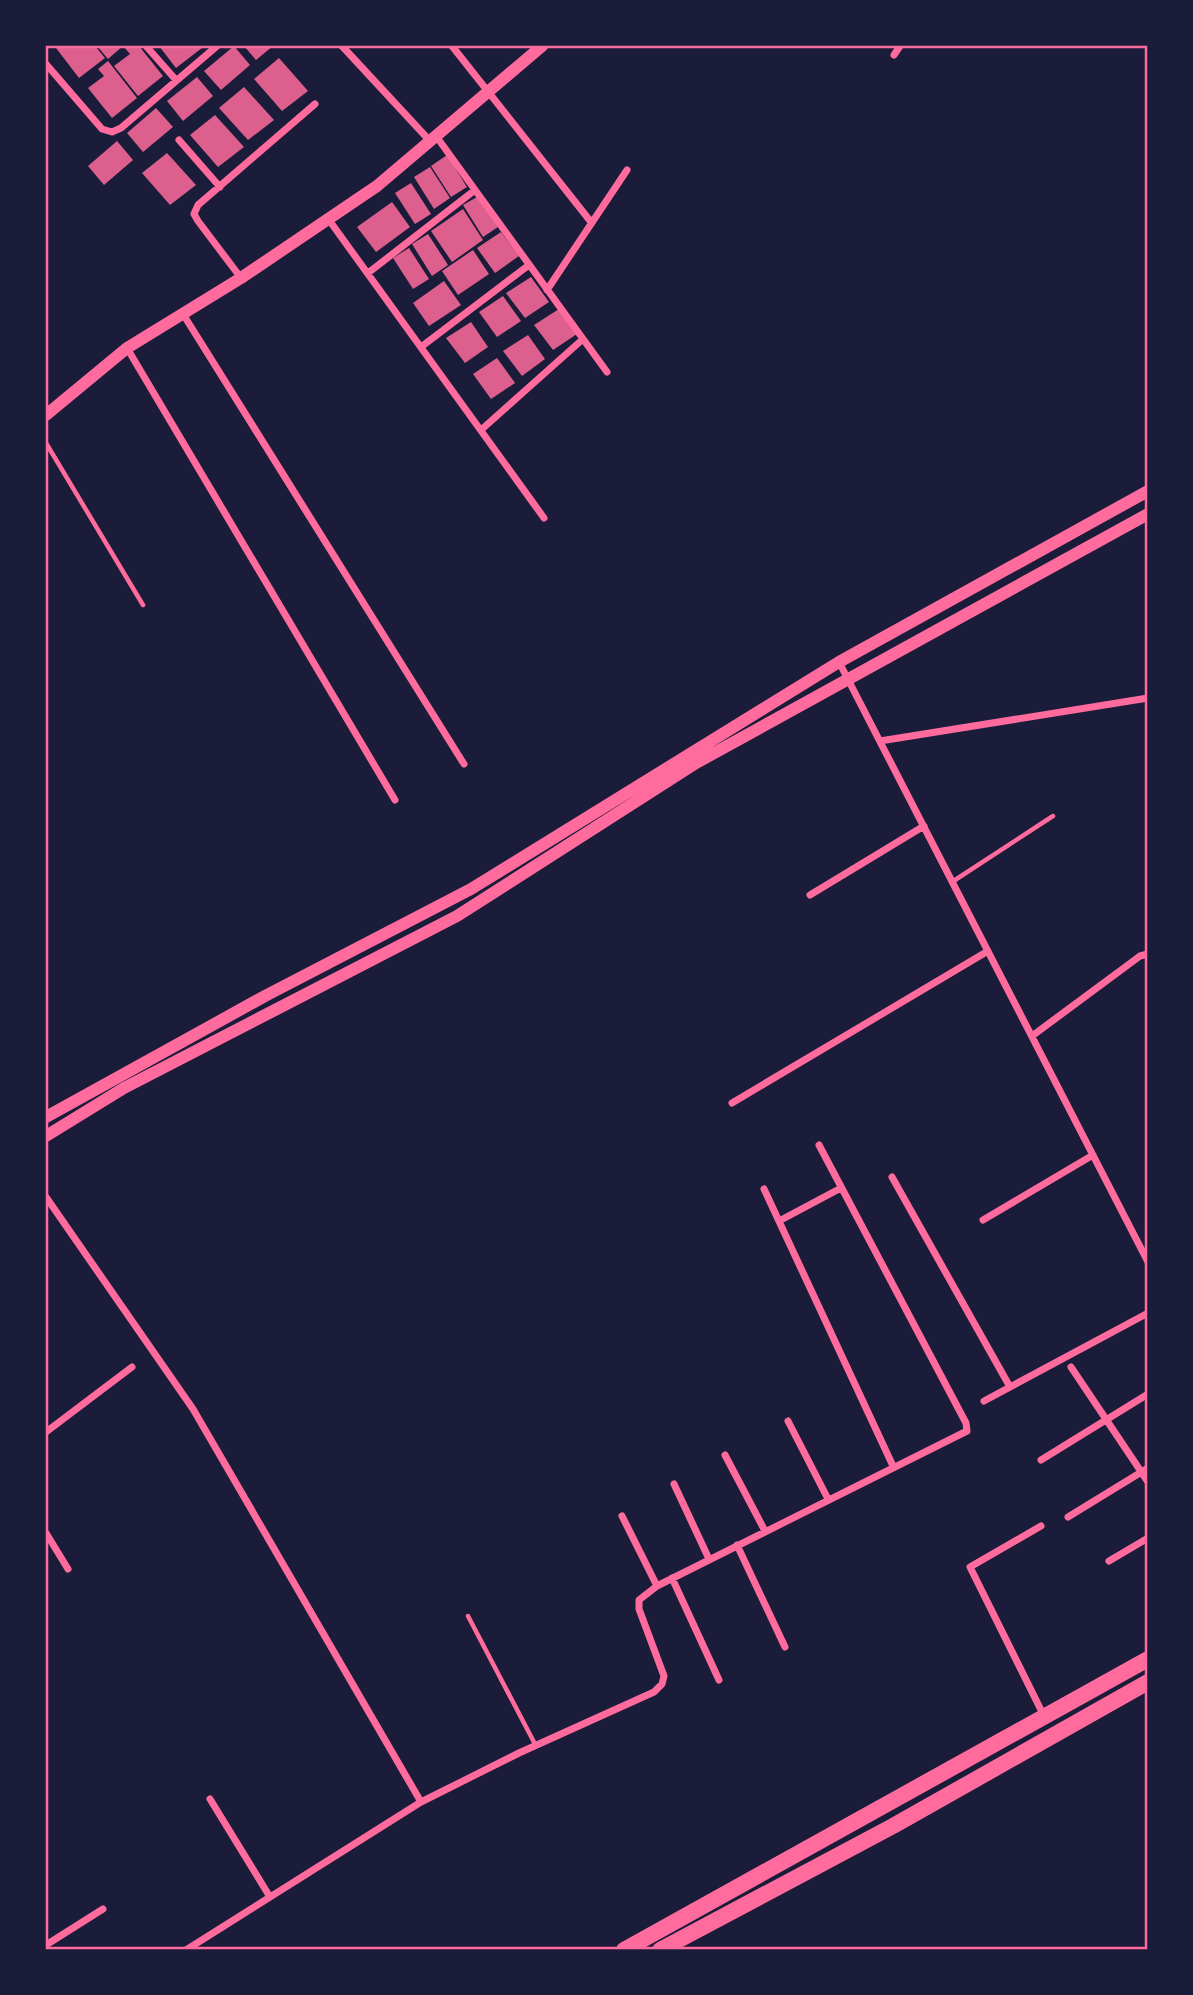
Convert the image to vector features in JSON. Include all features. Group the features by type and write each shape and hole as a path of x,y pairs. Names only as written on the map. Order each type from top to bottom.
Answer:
{"main road":[{"path":"624,1950 1147,1659"},
{"path":"660,1950 893,1826 1147,1682"}],"street":[{"path":"146,46 176,80"},
{"path":"46,64 102,129 112,132 217,46"},
{"path":"342,46 433,138 475,190 607,372"},
{"path":"452,46 591,222"},
{"path":"46,415 127,348 240,278 377,186 542,46"},
{"path":"894,55 900,46"},
{"path":"240,278 194,214 198,205 315,104"},
{"path":"179,140 220,187"},
{"path":"547,290 627,170"},
{"path":"368,273 475,190"},
{"path":"329,220 544,518"},
{"path":"421,347 529,265"},
{"path":"183,314 464,764"},
{"path":"481,430 583,340"},
{"path":"127,348 395,800"},
{"path":"46,1116 265,996 471,889 839,662 1147,491"},
{"path":"46,1136 124,1088 457,916 696,763 1147,514"},
{"path":"839,662 1147,1262"},
{"path":"880,741 1147,698"},
{"path":"810,895 924,826"},
{"path":"732,1103 988,951"},
{"path":"1032,1036 1139,956 1147,954"},
{"path":"186,1950 421,1802 654,1692 662,1684 664,1676 639,1609 639,1600 672,1578 967,1431 966,1423 819,1145"},
{"path":"983,1220 1093,1155"},
{"path":"892,1177 1010,1387"},
{"path":"779,1221 841,1188"},
{"path":"764,1189 893,1466"},
{"path":"46,1198 193,1409 421,1802"},
{"path":"984,1401 1147,1313"},
{"path":"46,1432 132,1367"},
{"path":"1071,1367 1144,1471 1147,1482"},
{"path":"1041,1460 1147,1394"},
{"path":"788,1421 828,1499"},
{"path":"725,1455 765,1531"},
{"path":"1068,1517 1144,1471"},
{"path":"674,1484 709,1559"},
{"path":"622,1516 657,1586"},
{"path":"1041,1526 970,1567 1045,1717"},
{"path":"46,1533 68,1569"},
{"path":"1109,1561 1147,1538"},
{"path":"737,1545 785,1647"},
{"path":"672,1578 719,1680"},
{"path":"211,1799 270,1897"},
{"path":"46,1945 103,1909"}],"lane":[{"path":"46,443 143,605"},
{"path":"952,881 1053,816"},
{"path":"468,1616 536,1746"}],"building":[{"path":"95,46 105,58 79,78 56,48"},
{"path":"97,46 123,46 108,59"},
{"path":"123,46 139,46 163,76 138,96 114,66 130,54"},
{"path":"159,46 200,46 202,48 176,68"},
{"path":"234,46 250,65 221,90 204,71"},
{"path":"244,46 273,46 256,60"},
{"path":"279,58 308,91 282,111 254,79"},
{"path":"108,61 137,98 112,118 88,88 104,76 98,69"},
{"path":"197,77 213,96 183,121 167,101"},
{"path":"244,87 274,120 248,140 219,108"},
{"path":"156,108 173,127 143,152 127,133"},
{"path":"215,115 244,147 218,167 190,135"},
{"path":"117,141 133,160 104,185 88,166"},
{"path":"167,153 196,185 170,205 142,173"},
{"path":"447,155 467,187 451,197 431,166"},
{"path":"430,167 450,198 434,209 414,177"},
{"path":"411,183 431,214 415,224 395,193"},
{"path":"477,197 498,227 483,237 463,205"},
{"path":"392,202 410,227 376,252 357,227"},
{"path":"463,209 483,240 452,262 431,231"},
{"path":"501,232 519,256 495,273 477,248"},
{"path":"428,234 448,265 432,276 412,244"},
{"path":"409,248 429,279 413,289 393,258"},
{"path":"473,250 489,274 458,295 442,271"},
{"path":"531,277 549,302 525,318 506,293"},
{"path":"444,281 461,305 429,326 413,303"},
{"path":"503,296 521,321 497,337 479,312"},
{"path":"559,309 577,334 553,350 534,325"},
{"path":"471,322 488,347 465,363 446,338"},
{"path":"528,335 545,359 522,376 503,351"},
{"path":"497,358 515,383 491,399 473,374"}]}
